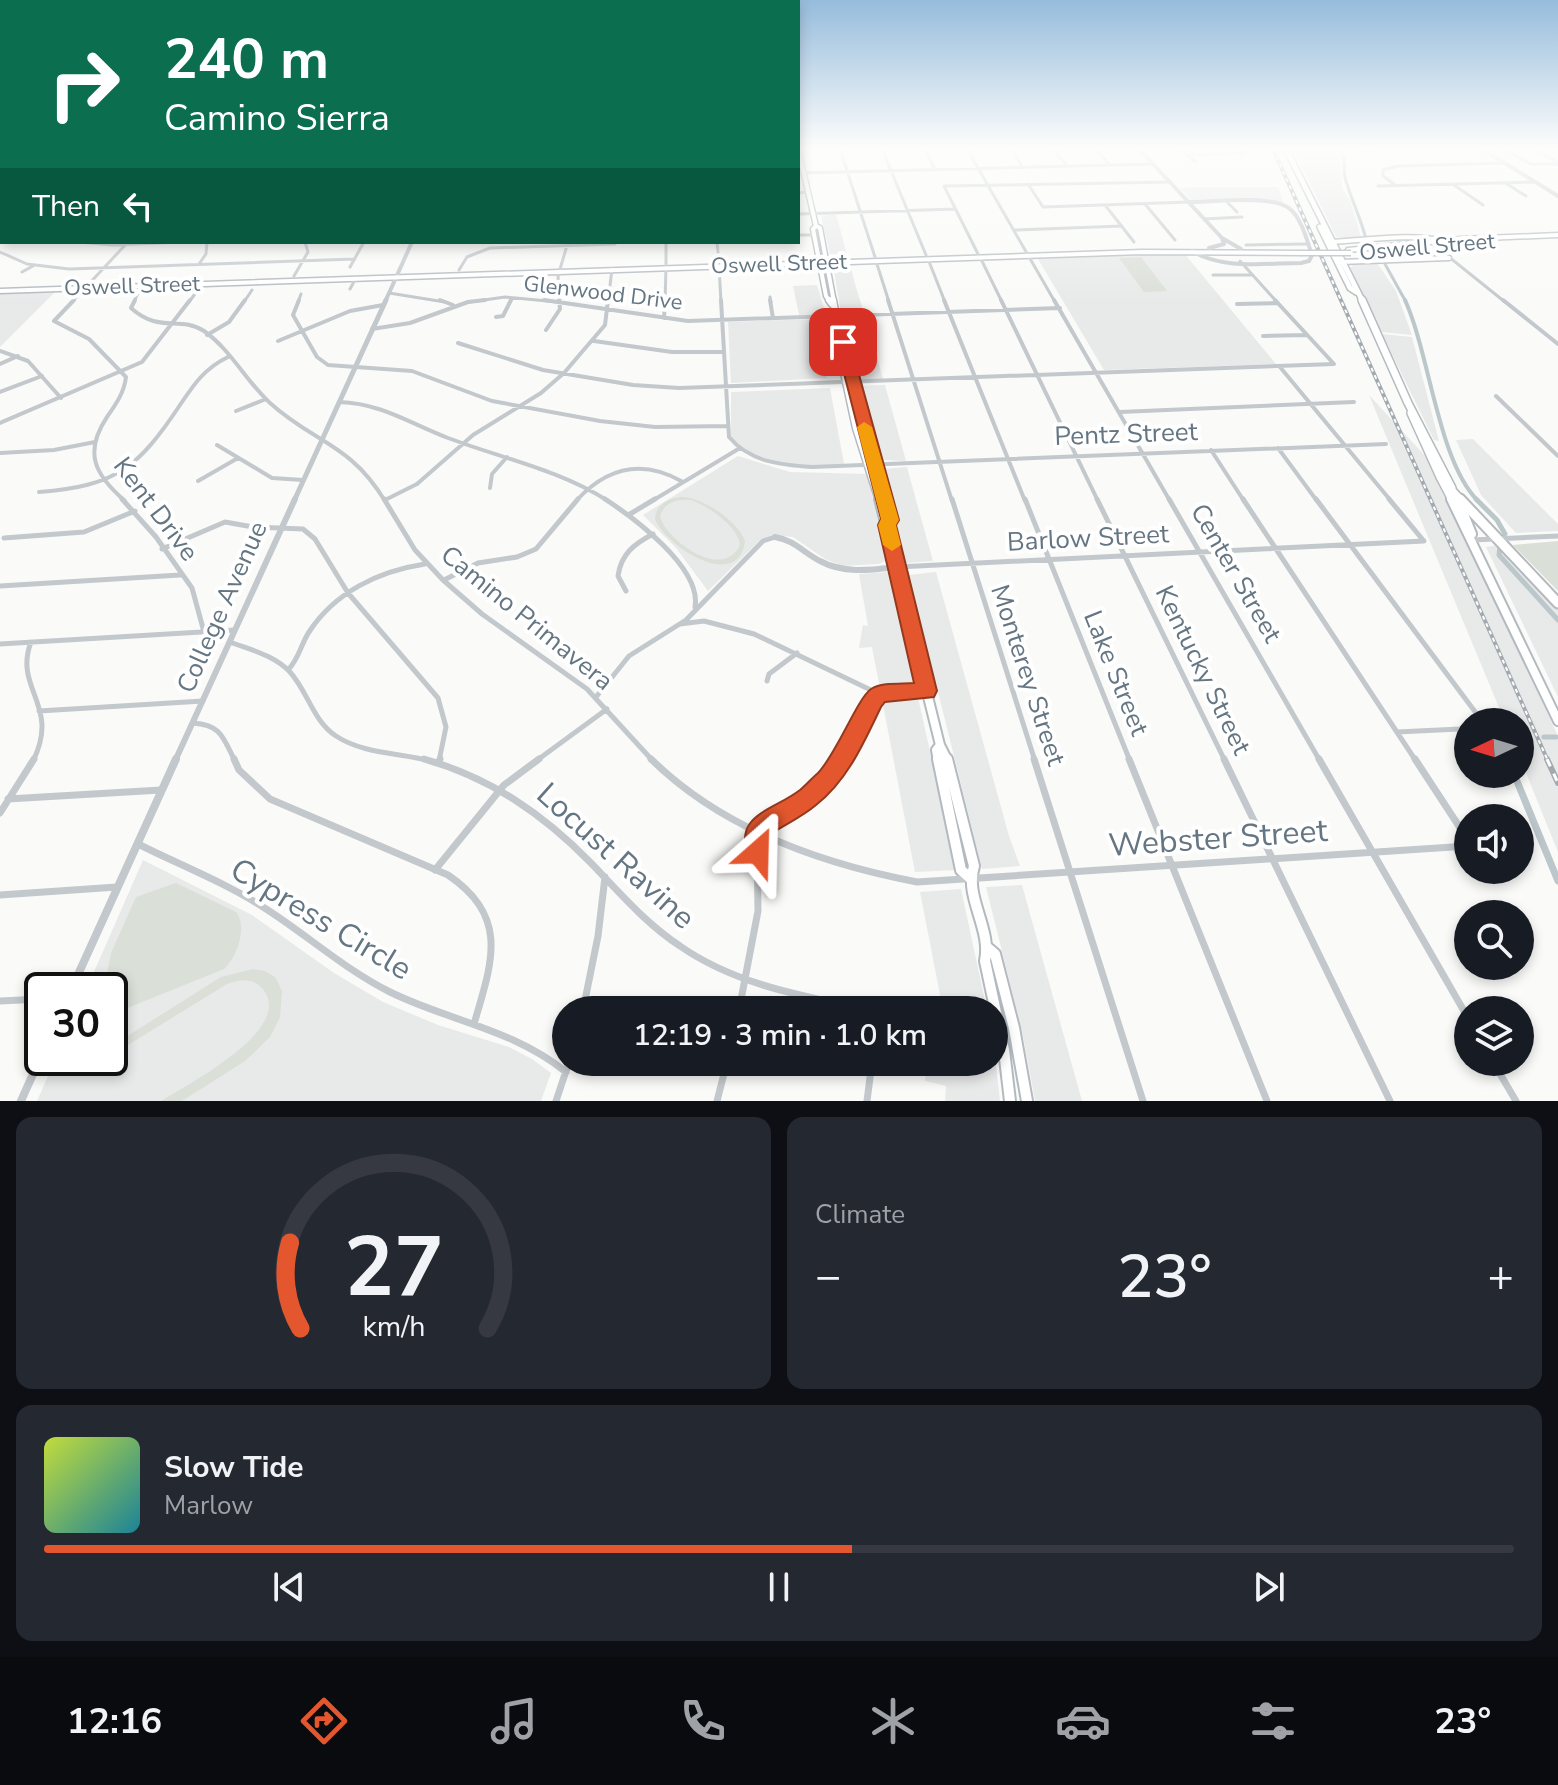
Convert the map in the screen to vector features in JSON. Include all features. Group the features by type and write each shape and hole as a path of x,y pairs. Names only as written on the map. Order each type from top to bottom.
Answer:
{"main road":[{"path":"811,200 816,226 814,235 822,260"},
{"path":"1311,200 1315,216 1331,242 1350,288 1356,292 1440,477 1558,721"},
{"path":"816,226 820,228 826,296 832,304 841,342 838,345 890,520 887,525 940,745 936,750 961,870 970,878 988,948 985,961 1004,1050 1010,1101"},
{"name":"Oswell Street","path":"1331,242 1393,240 1418,235 1441,240"},
{"path":"1515,240 1542,236"},
{"name":"Oswell Street","path":"1030,254 1349,252 1558,237"},
{"name":"Oswell Street","path":"1349,252 1441,240 1558,237"},
{"name":"Oswell Street","path":"0,289 356,277 459,270 612,269 758,261 1244,247 1300,252"},
{"path":"1340,262 1449,258"},
{"name":"Oswell Street","path":"86,286 203,283 294,276 822,260"},
{"path":"1408,403 1452,488 1473,540"},
{"path":"1440,477 1558,603"},
{"path":"988,948 995,954 1027,1101"}],"street":[{"name":"Monterey Street","path":"857,200 1143,1101"},
{"name":"Lake Street","path":"904,200 1267,1101"},
{"name":"Kentucky Street","path":"951,200 1390,1101"},
{"name":"Center Street","path":"998,200 1455,996"},
{"path":"1039,200 1043,207 1272,202 1292,211 1311,252 1311,259 1305,262 1209,260 1192,251"},
{"path":"1476,200 1483,205"},
{"path":"1189,202 1222,238 1244,247"},
{"path":"1144,203 1175,240"},
{"path":"1228,203 1237,212"},
{"path":"1105,205 1134,242"},
{"path":"800,214 955,209"},
{"path":"1204,219 1242,217"},
{"path":"1015,230 1122,226"},
{"path":"800,235 814,235"},
{"path":"1209,248 1222,245 1222,238"},
{"path":"123,372 89,339 54,321 126,244"},
{"path":"198,265 206,254 207,244"},
{"path":"294,276 308,252 306,244"},
{"path":"350,267 363,244"},
{"name":"College Avenue","path":"79,972 413,244"},
{"path":"459,270 467,257 485,249 568,244 559,269 561,302 557,315 546,330"},
{"path":"614,252 615,244"},
{"path":"664,318 666,244"},
{"path":"630,514 740,448 731,440 728,426 717,244"},
{"name":"Oswell Street","path":"1244,247 1307,244"},
{"path":"1434,245 1558,344"},
{"path":"0,255 34,265 103,268 355,259"},
{"path":"458,343 486,349 523,365 648,387 726,388 1334,364 1240,261"},
{"path":"22,272 34,265"},
{"path":"385,500 425,478 492,422 541,393 564,373 605,325 612,269"},
{"path":"1213,275 1252,275"},
{"path":"350,289 356,277"},
{"path":"0,423 123,372 146,358 203,283"},
{"path":"138,293 130,303 132,310 149,323 193,327 207,335 232,319 252,290"},
{"path":"389,293 436,298 453,306"},
{"path":"301,294 292,313 323,362 412,371 480,397 519,407 640,426 728,426"},
{"path":"507,307 513,297"},
{"name":"Glenwood Drive","path":"372,329 410,323 453,306 513,297 664,318 722,320 1060,308"},
{"path":"770,297 773,318"},
{"path":"1237,304 1278,303"},
{"path":"278,341 350,311 383,305"},
{"name":"Camino Primavera","path":"207,335 266,399 354,460 385,500 426,564 596,697 639,748 669,775 717,809 758,831 844,866 917,882 970,878"},
{"path":"1263,336 1307,335"},
{"path":"593,341 672,352 724,352"},
{"path":"0,351 19,355 61,398"},
{"path":"0,364 19,355"},
{"path":"39,492 78,490 104,482 145,455 198,377 228,357"},
{"path":"1280,367 1344,445"},
{"name":"Kent Drive","path":"123,372 127,380 125,388 104,419 95,442 96,467 104,482 135,511 196,596 204,632"},
{"path":"0,392 42,376"},
{"path":"1496,396 1558,456"},
{"path":"236,411 266,399"},
{"path":"339,402 381,406 463,444 507,457 590,489 630,514 653,534 693,584 697,595 695,607"},
{"path":"1120,412 1354,402"},
{"path":"1,454 54,450 95,442"},
{"name":"Pentz Street","path":"740,448 761,458 791,466 1386,444"},
{"path":"217,445 272,478 303,480"},
{"name":"Barlow Street","path":"897,567 1424,541 1344,445"},
{"path":"1278,448 1472,708"},
{"path":"1211,450 1454,819"},
{"path":"490,488 492,474 507,457"},
{"path":"198,481 238,458"},
{"path":"444,580 476,563 514,558 536,548 573,504 614,472 634,466 662,469 683,482"},
{"path":"4,538 75,534 135,511"},
{"path":"162,549 225,522 253,527 303,529 315,539 348,593 438,698 446,727 439,763"},
{"path":"626,591 618,576 621,560 630,548 653,534"},
{"path":"1473,540 1558,536"},
{"path":"680,624 763,541 775,537 789,540 835,568 897,567"},
{"path":"230,642 267,656 288,670 296,662 304,640 318,621 348,593 394,569 426,564"},
{"path":"0,586 181,575"},
{"path":"596,697 629,656 652,638 680,624 698,620 754,635 880,694 926,691"},
{"path":"0,644 235,630"},
{"path":"0,813 42,740 43,725 25,664 31,642"},
{"path":"767,681 769,674 797,653"},
{"name":"Locust Ravine","path":"288,670 318,720 333,734 361,747 439,763 500,789 555,826 677,945 714,968 746,982 807,996"},
{"path":"742,996 759,895 758,831 808,798 831,774 849,749 869,706 880,694"},
{"path":"39,711 203,701"},
{"path":"435,870 500,789 607,709"},
{"path":"193,723 207,724 219,730 239,770 270,799 435,870 469,889 488,918 492,958 474,1024"},
{"path":"1397,732 1454,729"},
{"path":"8,799 162,790"},
{"name":"Cypress Circle","path":"138,844 260,906 367,980 418,1005 517,1037 552,1057"},
{"name":"Webster Street","path":"970,878 1454,847"},
{"path":"586,996 606,876"},
{"path":"0,895 118,887"},
{"path":"0,1001 24,1000"},
{"path":"21,1101 32,1076"},
{"path":"556,1101 564,1076"},
{"path":"717,1101 723,1076"},
{"path":"867,1101 870,1076"},
{"path":"1501,1076 1516,1101"}],"shaded area":[{"path":"1200,200 1283,200 1284,204"},
{"path":"1318,200 1350,200 1362,240 1336,237"},
{"path":"836,214 847,255 830,254 821,216"},
{"path":"1184,253 1276,364 1104,370 1038,259"},
{"path":"1141,257 1167,291 1144,292 1119,258"},
{"path":"1377,263 1396,291 1412,335 1381,332 1350,268 1353,265"},
{"path":"850,264 864,313 841,313 833,265"},
{"path":"817,285 826,314 799,315 793,286"},
{"path":"55,292 0,347 0,294"},
{"path":"866,317 883,379 858,380 852,361 842,318"},
{"path":"818,319 827,378 731,383 728,322"},
{"path":"1382,334 1412,337 1439,441 1434,440"},
{"path":"885,385 906,461 881,460 869,431 858,386"},
{"path":"830,388 844,464 810,466 777,462 751,453 731,438 731,392"},
{"path":"1369,395 1429,460 1558,736 1558,852 1532,788 1534,708 1499,708"},
{"path":"1473,439 1558,524 1558,531 1516,533 1481,495 1456,440"},
{"path":"738,456 790,472 867,474 887,560 879,564 842,566 825,559 793,537 773,535 760,540 708,591 676,548 643,515"},
{"path":"907,467 933,561 906,563 883,469"},
{"path":"680,497 708,505 727,518 745,541 740,556 729,563 716,564 701,560 672,541 655,519 660,506","holes":["680,500 697,502 721,517 734,531 740,545 732,556 720,560 695,553 682,545 664,525 660,516 668,505"]},
{"path":"1558,541 1558,591 1513,545"},
{"path":"1500,545 1558,608 1558,697 1486,547"},
{"path":"936,572 1020,866 982,869 909,575"},
{"path":"859,574 890,574 957,870 915,872 872,647 859,648 863,625 868,626"},
{"path":"143,860 252,915 334,973 383,1002 438,1025 509,1047 551,1073 541,1101 37,1101 48,1076 128,1076 128,972 94,972"},
{"path":"176,883 236,912 241,933 233,957 224,969 128,1008 128,972 107,972 111,953 136,897"},
{"path":"1022,885 1082,1101 1035,1101 1023,1036 986,887"},
{"path":"961,889 984,996 940,996 920,892"},
{"path":"253,969 275,977 282,991 280,1017 270,1037 245,1061 182,1101 161,1101 234,1054 265,1020 269,1004 262,988 254,982 236,981 128,1045 128,1036 221,977"},
{"path":"926,1076 997,1076 1000,1101 945,1101 946,1086 925,1081"}],"waterway":[{"path":"1353,200 1366,239"},
{"path":"1385,264 1405,301"},
{"path":"1405,301 1453,460 1464,483 1478,501"},
{"path":"1478,501 1497,520 1505,534"},
{"path":"1500,547 1499,555 1558,620"},
{"path":"1544,737 1556,737"},
{"path":"1520,788 1558,881"}],"railway":[{"path":"1296,200 1548,761"},
{"path":"1547,759 1558,783"}],"slow traffic":[{"path":"864,427 875,455 890,520 887,525 892,545"}],"route":[{"path":"758,852 757,834 760,827 808,798 831,774 849,749 873,700 880,694 926,691 887,525 890,520 875,455 864,427 843,342"}]}
